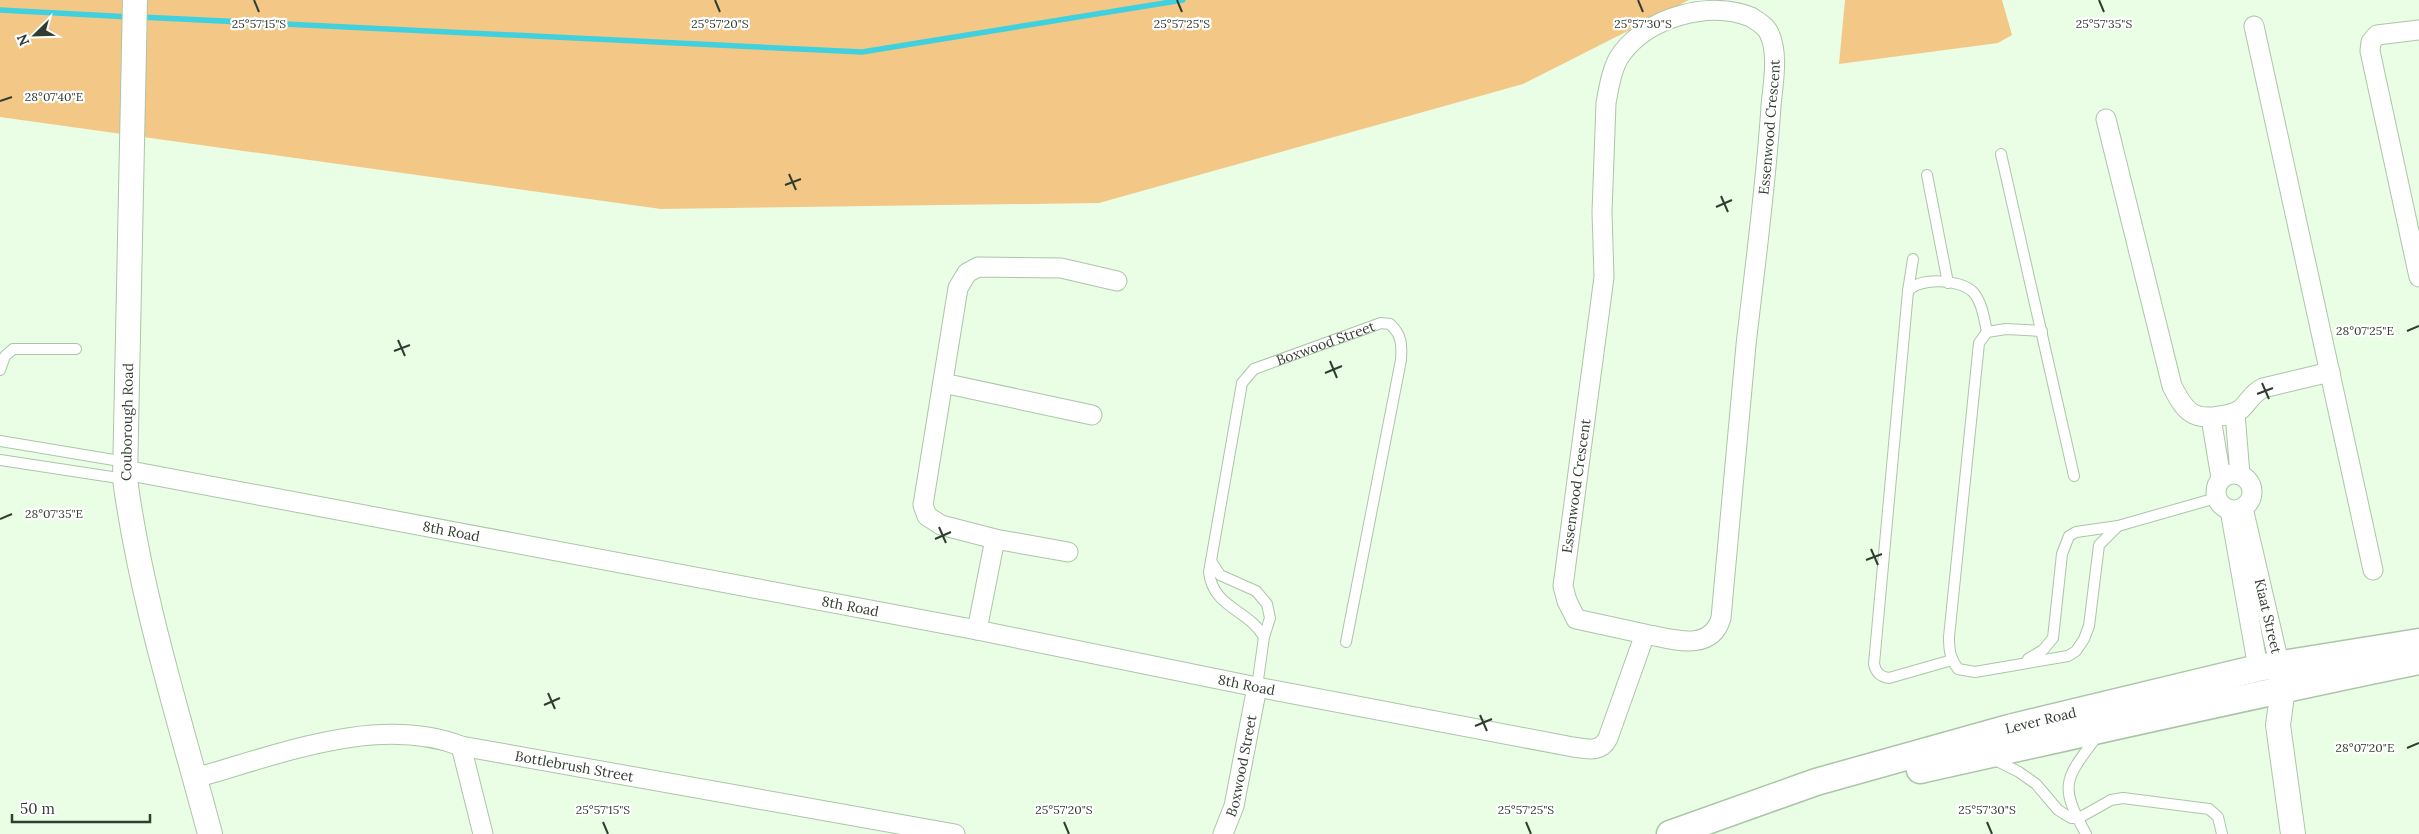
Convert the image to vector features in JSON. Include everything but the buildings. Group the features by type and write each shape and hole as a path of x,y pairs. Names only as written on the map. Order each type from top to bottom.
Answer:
{"main road":[{"name":"Lever Road","path":"1670,834 1816,782 2009,728 2271,678 2419,642"},
{"name":"Lever Road","path":"1694,834 1821,792 2101,731 2271,678 2419,661"}],"street":[{"name":"Essenwood Crescent","path":"1714,3 1746,13 1760,23 1769,33 1774,58 1770,127 1746,348 1721,618 1714,634 1703,640 1678,640 1645,634 1576,618 1567,601 1563,586 1604,277 1602,212 1606,103 1609,86 1620,55 1630,44 1656,22 1677,13 1714,3"},
{"name":"Couborough Road","path":"135,11 126,470 129,509 153,618 210,834"},
{"path":"2254,26 2373,570"},
{"path":"2419,30 2377,35 2371,42 2370,51 2419,277"},
{"path":"2106,119 2172,386 2184,408 2196,416 2211,418 2235,413 2252,395 2263,388 2330,372"},
{"path":"1068,552 995,539 934,522 927,516 923,505 958,288 972,269 999,267 1061,268 1117,280"},
{"path":"943,384 1092,415"},
{"path":"2235,413 2240,475"},
{"path":"2211,418 2221,478 2216,489 2216,498 2220,505 2237,509 2249,502 2252,495 2251,487 2247,480 2240,475 2232,474 2221,478"},
{"name":"8th Road","path":"126,470 977,630 1257,687 1591,750 1605,744 1645,634"},
{"name":"Kiaat Street","path":"2237,509 2271,678 2293,834"},
{"path":"977,630 995,539"},
{"name":"Boxwood Street","path":"1222,834 1234,806 1257,687"},
{"name":"Bottlebrush Street","path":"196,778 329,741 368,734 422,736 461,746 955,834"},
{"path":"461,746 483,834"}],"lane":[{"path":"2001,154 2074,476"},
{"path":"1927,176 1948,283"},
{"path":"1913,259 1908,291 1874,664 1875,670 1880,675 1889,678 1952,660"},
{"path":"1908,291 1920,282 1948,283 1967,287 1977,298 1987,332"},
{"name":"Boxwood Street","path":"1264,637 1257,626 1223,602 1213,590 1209,572 1240,390 1247,376 1254,369 1368,327 1381,323 1390,324 1400,336 1402,360 1346,642"},
{"path":"2042,331 2006,329 1987,332 1980,340 1953,588 1949,649 1952,660 1958,669 1975,672 2024,662 2068,656 2076,651 2084,639 2093,604 2099,545 2118,526"},
{"path":"0,370 5,356 13,349 76,350"},
{"path":"0,440 126,470"},
{"path":"0,460 126,470"},
{"path":"2024,662 2043,650 2053,638 2062,554 2070,536 2087,530 2118,526 2216,498"},
{"name":"Boxwood Street","path":"1211,561 1220,575 1256,591 1267,604 1270,618 1264,637 1257,687"},
{"path":"2086,834 2068,797 2069,778 2074,767 2101,731"},
{"path":"1986,756 2019,772 2036,784 2062,813 2079,818 2111,800 2123,798 2209,809 2215,812 2218,817 2222,834"}],"shaded area":[{"path":"0,0 1689,0 1523,84 1099,203 661,209 0,117"},
{"path":"1845,0 2002,0 2012,35 1998,43 1839,64"}],"waterway":[{"path":"140,17 862,52 1183,0"},
{"path":"0,10 131,17"}]}
